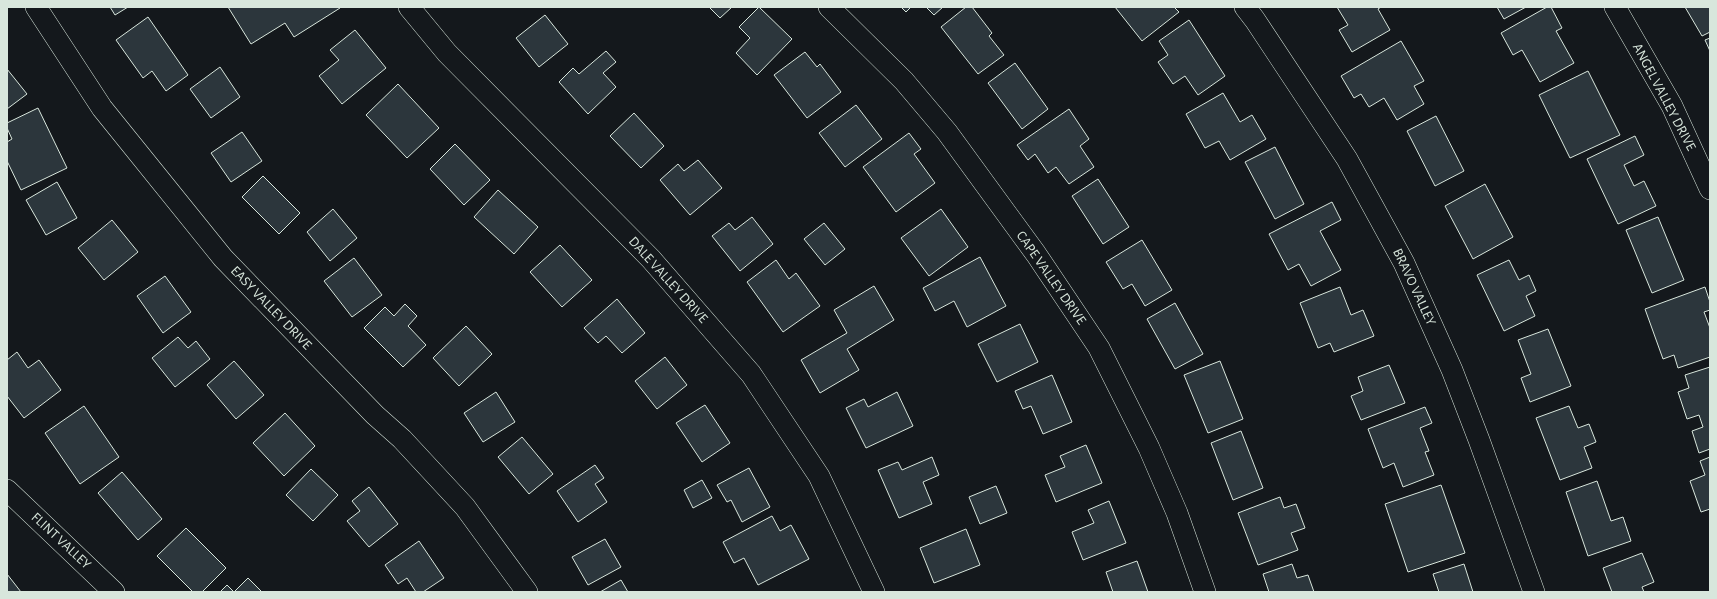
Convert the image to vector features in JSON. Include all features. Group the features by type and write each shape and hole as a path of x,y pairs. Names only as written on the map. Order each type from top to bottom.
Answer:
{"street":[{"name":"EASY VALLEY DRIVE","path":"36,7 102,108 223,258 375,414 402,439 465,507 527,592"},
{"name":"DALE VALLEY DRIVE","path":"409,7 447,53 651,259 751,374 819,476 874,592"},
{"name":"CAPE VALLEY DRIVE","path":"829,7 904,81 947,132 1036,254 1099,348 1149,448 1177,513 1205,592"},
{"name":"BRAVO VALLEY","path":"1245,7 1347,159 1404,263 1454,377 1482,447 1534,592"},
{"name":"ANGEL VALLEY DRIVE","path":"1615,7 1672,106 1710,189"},
{"name":"FLINT VALLEY","path":"7,490 114,592"}],"building":[{"path":"110,7 128,7 115,15"},
{"path":"228,7 340,8 294,37 285,23 251,44"},
{"path":"709,7 732,7 720,18"},
{"path":"759,7 792,39 757,75 736,53 750,38 739,27"},
{"path":"901,7 911,7 906,12"},
{"path":"926,7 943,7 934,15"},
{"path":"966,7 972,7 992,33 989,36 1004,55 978,74 941,27"},
{"path":"1115,7 1174,7 1179,12 1142,41"},
{"path":"1337,7 1381,7 1378,9 1390,30 1352,52 1339,30 1348,25"},
{"path":"1497,7 1526,7 1504,19"},
{"path":"1547,7 1551,7 1562,28 1556,31 1574,63 1540,82 1522,50 1513,55 1501,33"},
{"path":"1685,7 1710,7 1710,32 1702,36"},
{"path":"545,15 568,44 539,67 516,38"},
{"path":"148,17 188,75 166,91 152,71 143,78 116,40"},
{"path":"1189,20 1225,76 1198,95 1185,76 1173,84 1158,62 1168,55 1159,41"},
{"path":"355,30 386,68 342,104 319,76 339,60 330,50"},
{"path":"1710,38 1710,51 1705,40"},
{"path":"1401,41 1424,81 1414,86 1424,104 1397,120 1384,98 1369,107 1361,94 1354,98 1341,76"},
{"path":"606,51 616,62 603,73 616,87 588,114 559,82 573,68 579,74"},
{"path":"805,52 817,67 820,64 841,92 807,118 774,75"},
{"path":"1015,63 1048,109 1022,129 988,83"},
{"path":"220,67 240,97 211,118 190,89"},
{"path":"7,69 27,94 7,109"},
{"path":"1588,71 1620,135 1570,158 1539,95"},
{"path":"398,84 439,128 407,158 366,115"},
{"path":"1223,93 1240,122 1252,115 1266,139 1230,160 1219,141 1205,148 1186,114"},
{"path":"856,105 882,139 845,167 819,133"},
{"path":"38,108 67,168 21,190 7,161 7,142 12,139 7,128 7,123"},
{"path":"1069,109 1089,139 1080,146 1094,167 1069,184 1056,167 1048,173 1035,154 1028,160 1017,145"},
{"path":"634,113 664,146 641,168 610,136"},
{"path":"1436,116 1464,171 1435,186 1407,131"},
{"path":"242,132 262,161 231,182 211,153"},
{"path":"909,133 921,149 914,154 935,183 896,212 863,167"},
{"path":"1635,136 1644,155 1624,165 1634,186 1644,181 1656,206 1618,224 1587,159"},
{"path":"455,144 490,180 464,205 430,169"},
{"path":"1275,147 1304,204 1275,219 1245,162"},
{"path":"698,160 722,188 690,215 660,180 678,164 684,171"},
{"path":"263,176 300,213 279,234 242,197"},
{"path":"1098,179 1129,227 1103,244 1072,196"},
{"path":"57,182 77,218 46,235 26,200"},
{"path":"1485,184 1513,237 1473,259 1445,206"},
{"path":"498,190 538,227 514,254 474,217"},
{"path":"1332,202 1341,220 1320,231 1341,270 1311,286 1299,264 1288,270 1269,234"},
{"path":"333,209 357,238 330,261 307,232"},
{"path":"941,209 968,247 929,276 901,238"},
{"path":"752,217 773,244 740,271 712,236 729,223 735,230"},
{"path":"1658,217 1684,280 1652,293 1626,230"},
{"path":"112,220 138,252 104,280 78,248"},
{"path":"824,223 845,249 825,265 804,239"},
{"path":"1142,240 1172,290 1145,306 1132,284 1123,289 1106,262"},
{"path":"560,245 592,280 562,307 530,272"},
{"path":"980,257 1006,306 967,327 954,301 935,311 923,288"},
{"path":"354,258 382,295 352,317 324,281"},
{"path":"776,260 789,279 796,273 820,306 783,332 747,282"},
{"path":"1509,260 1519,280 1529,275 1536,291 1526,296 1535,316 1504,331 1477,275"},
{"path":"165,276 191,312 163,333 137,296"},
{"path":"874,286 894,320 847,349 859,370 820,393 801,360 847,333 834,310"},
{"path":"1340,287 1351,315 1363,310 1374,336 1334,352 1330,343 1318,348 1300,303"},
{"path":"1705,287 1710,302 1710,310 1704,312 1710,328 1710,357 1678,368 1674,355 1663,359 1645,309"},
{"path":"617,299 645,333 622,353 606,336 598,343 584,328"},
{"path":"1175,303 1203,354 1175,369 1147,319"},
{"path":"405,304 417,316 408,326 426,345 403,367 364,328 385,307 394,316"},
{"path":"1020,324 1038,362 997,382 978,344"},
{"path":"466,326 492,354 459,386 433,358"},
{"path":"1548,329 1571,386 1530,402 1521,378 1531,374 1518,340"},
{"path":"178,337 188,348 196,341 210,359 175,387 152,358"},
{"path":"17,352 28,368 39,360 61,390 24,418 7,396 7,360"},
{"path":"665,357 687,385 657,409 635,381"},
{"path":"234,361 264,395 236,419 207,385"},
{"path":"1220,361 1243,419 1208,433 1184,375"},
{"path":"1389,365 1405,403 1361,420 1351,396 1363,391 1358,377"},
{"path":"1710,367 1710,449 1699,453 1692,431 1703,427 1699,415 1687,419 1678,392 1689,388 1685,375"},
{"path":"1052,375 1072,422 1043,434 1031,406 1023,409 1015,391"},
{"path":"496,392 515,422 483,442 464,413"},
{"path":"897,392 913,426 866,448 846,408 864,399 868,407"},
{"path":"705,405 730,443 702,462 676,423"},
{"path":"84,406 119,457 80,484 45,433"},
{"path":"1569,406 1578,428 1589,424 1596,442 1584,447 1592,468 1560,480 1536,418"},
{"path":"1425,407 1432,423 1420,428 1429,451 1425,452 1434,475 1403,487 1394,463 1383,468 1368,429"},
{"path":"285,413 315,446 284,476 253,443"},
{"path":"1241,431 1263,488 1233,500 1211,443"},
{"path":"522,437 553,474 529,494 498,457"},
{"path":"1086,445 1102,483 1056,502 1045,475 1065,467 1060,456"},
{"path":"932,457 939,475 923,482 932,504 899,518 878,470 898,462 902,470"},
{"path":"1710,457 1710,509 1701,512 1690,481 1705,475 1700,461"},
{"path":"595,465 604,478 595,484 607,502 578,522 557,491"},
{"path":"749,468 770,507 742,522 731,500 727,502 717,485"},
{"path":"311,469 338,495 313,521 286,495"},
{"path":"122,472 162,519 138,540 98,493"},
{"path":"702,480 712,498 693,508 684,490"},
{"path":"1597,481 1611,521 1623,517 1631,541 1588,556 1566,492"},
{"path":"1441,485 1465,553 1408,572 1385,504"},
{"path":"996,486 1007,513 980,524 969,497"},
{"path":"369,487 398,524 369,547 347,521 360,511 352,501"},
{"path":"1280,497 1284,508 1296,504 1305,528 1291,533 1298,550 1258,565 1238,513"},
{"path":"1109,501 1126,543 1083,560 1072,532 1094,523 1088,510"},
{"path":"772,516 780,531 791,525 809,559 758,585 744,558 734,563 723,542"},
{"path":"186,528 226,568 202,592 193,592 157,556"},
{"path":"966,529 980,565 934,583 920,548"},
{"path":"605,539 621,567 588,585 572,557"},
{"path":"419,541 444,578 423,592 416,592 407,578 398,584 385,565"},
{"path":"1642,553 1654,582 1642,587 1644,592 1612,592 1603,568"},
{"path":"1137,561 1148,592 1113,592 1106,572"},
{"path":"1292,564 1297,578 1308,575 1314,592 1269,592 1263,574"},
{"path":"1464,564 1473,592 1439,592 1433,574"},
{"path":"7,574 21,592 7,592"},
{"path":"248,578 261,591 260,592 234,592"},
{"path":"621,580 628,592 600,592"},
{"path":"227,585 234,592 220,592"}]}
